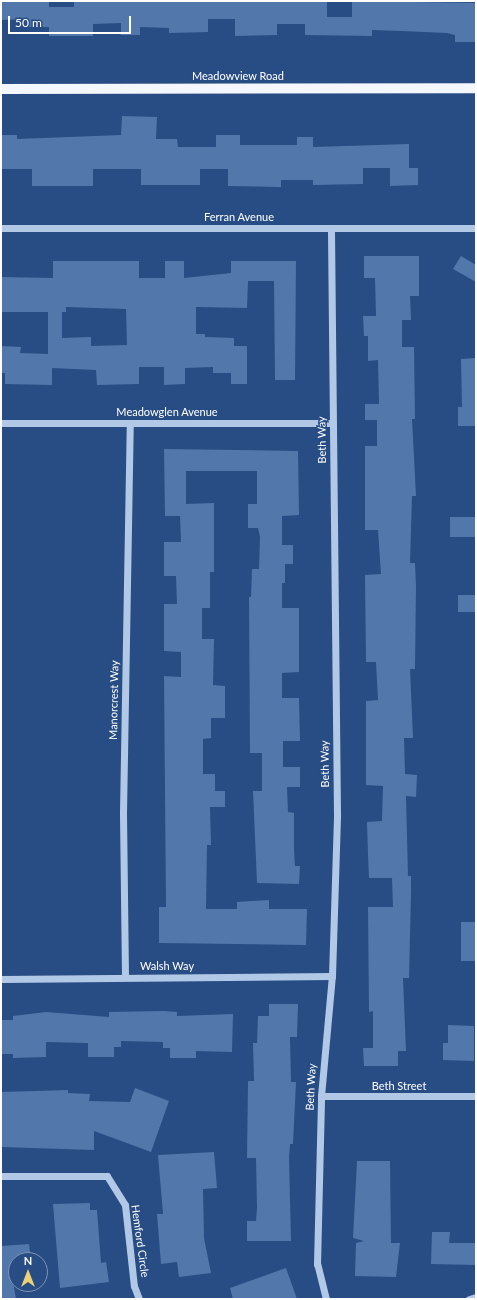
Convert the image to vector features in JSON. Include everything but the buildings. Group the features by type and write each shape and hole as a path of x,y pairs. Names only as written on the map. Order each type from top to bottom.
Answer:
{"main road":[{"name":"Meadowview Road","path":"1,89 476,88"}],"street":[{"name":"Ferran Avenue","path":"1,228 476,228"},
{"name":"Beth Way","path":"326,1299 317,1264 321,1096 332,976 337,814 331,228"},
{"name":"Meadowglen Avenue","path":"1,424 333,423"},
{"name":"Manorcrest Way","path":"125,977 123,813 130,424"},
{"name":"Walsh Way","path":"1,979 332,976"},
{"name":"Beth Street","path":"321,1096 476,1096"},
{"name":"Hemford Circle","path":"1,1176 107,1176 125,1205 134,1286 139,1299"},
{"path":"469,1299 476,1297"}]}
